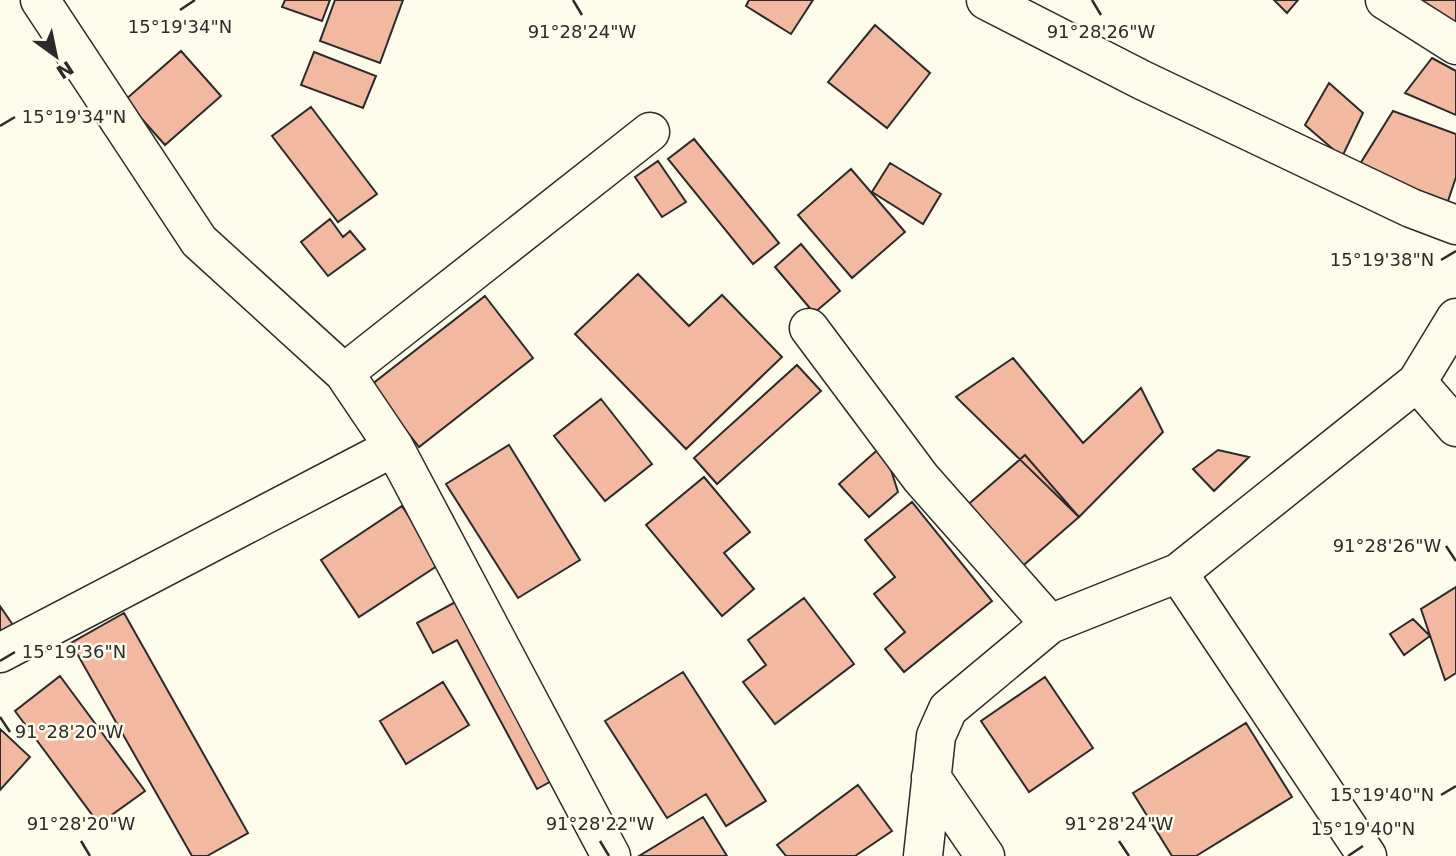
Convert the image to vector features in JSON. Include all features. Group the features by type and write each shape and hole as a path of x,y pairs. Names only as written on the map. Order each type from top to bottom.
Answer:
{"street":[{"path":"40,0 199,242 344,373 394,447 611,856"},
{"path":"986,0 1142,80 1411,208 1456,223"},
{"path":"1385,0 1456,45"},
{"path":"344,373 650,132"},
{"path":"923,856 936,736 948,709 1050,624 1178,573 1417,382 1456,318"},
{"path":"809,328 921,478 1050,624"},
{"path":"1417,382 1456,427"},
{"path":"0,653 394,447"},
{"path":"1178,573 1367,856"},
{"path":"931,776 985,856"}],"building":[{"path":"285,0 330,0 322,21 282,7"},
{"path":"335,0 403,0 380,63 320,41"},
{"path":"749,0 813,0 791,34 746,6"},
{"path":"1274,0 1298,0 1287,13"},
{"path":"1423,0 1456,0 1456,22 1421,4"},
{"path":"875,25 930,73 887,128 828,82"},
{"path":"181,51 221,96 165,145 125,100"},
{"path":"314,52 376,76 363,108 301,85"},
{"path":"1432,58 1456,71 1456,115 1405,93"},
{"path":"1329,83 1363,113 1342,157 1305,125"},
{"path":"311,107 377,194 338,222 272,136"},
{"path":"1393,111 1456,134 1456,177 1443,216 1360,164"},
{"path":"694,139 779,243 753,264 668,159"},
{"path":"658,161 686,202 662,217 635,177"},
{"path":"890,163 941,194 923,224 872,192"},
{"path":"851,169 905,232 852,278 798,215"},
{"path":"330,219 343,237 350,231 365,249 328,276 301,242"},
{"path":"801,244 840,291 814,313 775,267"},
{"path":"638,274 689,326 722,295 782,357 686,449 575,334"},
{"path":"485,296 533,358 419,447 371,385"},
{"path":"1013,358 1083,443 1141,388 1163,432 1079,517 956,397"},
{"path":"797,365 821,391 717,484 694,458"},
{"path":"601,399 652,464 605,501 554,436"},
{"path":"509,445 580,560 518,598 446,484"},
{"path":"883,445 898,492 869,517 839,484"},
{"path":"1218,450 1249,457 1214,491 1193,469"},
{"path":"1025,455 1079,517 1018,570 964,508"},
{"path":"704,477 750,532 724,553 754,589 722,616 646,525"},
{"path":"912,502 992,601 904,672 885,649 905,632 874,594 895,577 865,540"},
{"path":"402,506 440,564 359,617 321,560"},
{"path":"1456,587 1456,673 1445,680 1421,609"},
{"path":"468,595 564,774 537,789 457,640 433,653 417,623"},
{"path":"804,598 854,664 775,724 743,682 766,665 748,640"},
{"path":"0,606 17,631 0,643"},
{"path":"124,613 248,833 207,856 192,856 71,643"},
{"path":"1413,619 1430,636 1404,655 1390,634"},
{"path":"683,672 766,801 726,826 706,794 667,818 605,721"},
{"path":"60,676 145,791 99,824 15,711"},
{"path":"1045,677 1093,748 1029,792 981,721"},
{"path":"443,682 469,725 406,764 380,721"},
{"path":"1246,723 1292,797 1196,856 1172,856 1133,793"},
{"path":"0,729 30,757 0,790"},
{"path":"858,785 892,831 855,856 786,856 777,845"},
{"path":"703,817 727,856 639,856"}]}
